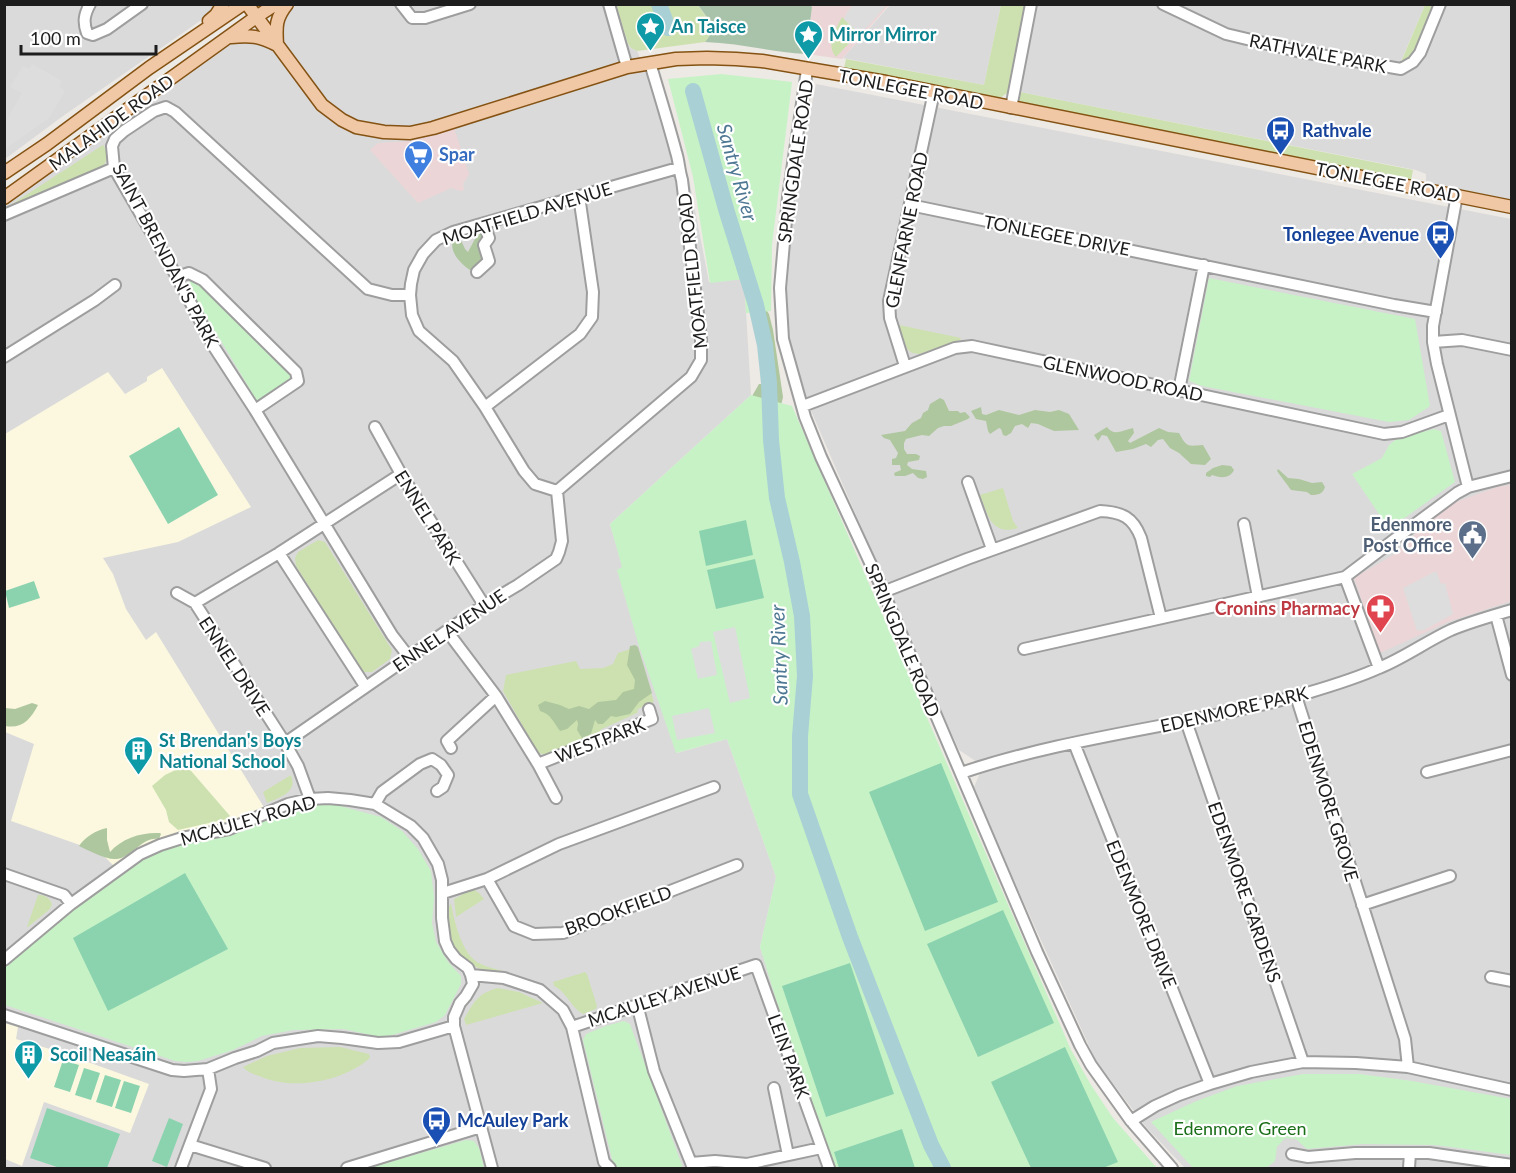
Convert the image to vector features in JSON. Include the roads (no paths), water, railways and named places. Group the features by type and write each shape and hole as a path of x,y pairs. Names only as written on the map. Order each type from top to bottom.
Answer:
{"main road":[{"path":"176,49 216,15 223,4"},
{"name":"MALAHIDE ROAD","path":"4,173 176,49 245,4"},
{"name":"TONLEGEE ROAD","path":"245,4 322,105 356,127 384,132 410,133 433,128 627,67 676,59 736,59 762,61 886,82 1512,207"},
{"name":"MALAHIDE ROAD","path":"4,198 276,4"},
{"path":"229,37 257,36 277,45 278,17 287,4"}],"street":[{"path":"90,4 85,12 83,23 87,33 93,35 107,29 142,4"},
{"path":"400,4 412,18 425,18 470,4"},
{"path":"609,4 627,67"},
{"path":"1011,108 1031,4"},
{"name":"RATHVALE PARK","path":"1163,4 1226,34 1297,51 1401,69 1413,62 1420,53 1440,4"},
{"name":"MOATFIELD ROAD","path":"557,490 691,377 701,360 701,339 682,180 650,63"},
{"name":"SPRINGDALE ROAD","path":"807,70 788,196 780,288 783,339 805,417 883,592 1037,952 1080,1045 1091,1065 1131,1121 1172,1168"},
{"name":"GLENFARNE ROAD","path":"906,366 890,318 889,301 934,92"},
{"name":"SAINT BRENDAN'S PARK","path":"409,657 392,635 214,347 177,277 114,168 112,146 115,139 154,111 166,108 175,112 368,289 392,295 410,295"},
{"path":"4,215 114,168"},
{"name":"MOATFIELD AVENUE","path":"557,490 535,484 524,471 485,407 453,362 419,331 412,315 410,295 414,270 423,254 436,240 453,232 678,168"},
{"path":"1457,195 1433,326 1433,342 1468,487"},
{"path":"485,407 580,333 592,317 593,292 579,196"},
{"name":"TONLEGEE DRIVE","path":"910,205 1436,312"},
{"path":"477,272 489,261 484,245 489,238 484,224"},
{"path":"1179,390 1204,265"},
{"path":"177,277 189,273 203,280 296,372 298,381 255,410"},
{"path":"4,357 115,285"},
{"path":"1433,342 1462,340 1512,350"},
{"name":"GLENWOOD ROAD","path":"803,406 955,348 972,346 1384,434 1402,432 1449,415"},
{"name":"ENNEL PARK","path":"375,427 401,474 484,605"},
{"name":"ENNEL DRIVE","path":"310,799 298,766 285,743 195,603 401,474"},
{"path":"1024,649 1345,577 1457,493 1468,487 1512,477"},
{"path":"968,482 992,549"},
{"name":"ENNEL AVENUE","path":"285,743 484,605 556,559 562,541 557,490"},
{"path":"883,592 992,549 1100,511 1114,511 1125,516 1137,527 1161,618"},
{"path":"1244,524 1258,597"},
{"path":"279,552 365,686"},
{"path":"1345,577 1379,668"},
{"path":"177,593 195,603"},
{"name":"EDENMORE PARK","path":"961,773 1074,743 1296,696 1379,668 1452,630 1512,610"},
{"path":"1496,615 1512,675"},
{"name":"WESTPARK","path":"447,631 496,696 556,798"},
{"path":"451,748 447,741 496,696"},
{"name":"EDENMORE GROVE","path":"1296,696 1405,1039 1408,1067"},
{"name":"WESTPARK","path":"538,764 652,719 649,709"},
{"name":"EDENMORE GARDENS","path":"1186,721 1303,1062"},
{"name":"EDENMORE DRIVE","path":"1074,743 1210,1084"},
{"path":"1427,772 1512,750"},
{"path":"375,804 382,792 420,764 432,759 441,765 447,775 443,787 437,791"},
{"path":"443,893 487,879 559,844 714,787"},
{"name":"MCAULEY ROAD","path":"4,960 71,904 140,854 182,838 229,828 288,804 328,798 375,804 403,821 423,838 438,864 442,880 442,918 445,941 449,950 468,968 471,975"},
{"name":"BROOKFIELD","path":"487,879 514,926 534,934 563,933 737,865"},
{"path":"4,873 64,895 71,904"},
{"name":"EDENMORE GROVE","path":"1362,905 1450,876"},
{"name":"MCAULEY AVENUE","path":"572,1027 756,965"},
{"name":"LEIN PARK","path":"756,965 829,1168"},
{"path":"492,1168 454,1026 454,1017 460,1003 473,984 471,975 504,978 540,990 563,1010 572,1027 604,1166"},
{"path":"1491,977 1512,981"},
{"path":"637,1004 654,1071 692,1166 715,1161 747,1164 821,1148"},
{"path":"4,1015 172,1070 184,1071 207,1069 273,1043 318,1036 378,1043 399,1042 454,1026"},
{"path":"1131,1121 1155,1106 1210,1084 1251,1072 1303,1062 1408,1067 1512,1090"},
{"path":"181,1168 211,1089 207,1069"},
{"name":"LEIN PARK","path":"774,1088 788,1155"},
{"path":"347,1168 481,1127"},
{"path":"190,1145 265,1168"},
{"path":"1292,1154 1308,1157 1355,1153 1430,1153 1512,1165"},
{"path":"1408,1168 1410,1153"}],"waterway":[{"name":"Santry River","path":"659,4 668,28"},
{"name":"Santry River","path":"693,91 756,305 765,345 777,498 802,616 805,676 800,736 800,794 850,937 931,1145 943,1168"}],"place":[{"name":"An Taisce","path":"650,52"},
{"name":"Mirror Mirror","path":"808,60"},
{"name":"Rathvale","path":"1281,156"},
{"name":"Spar","path":"418,180"},
{"name":"Tonlegee Avenue","path":"1440,260"},
{"name":"Edenmore Post Office","path":"1473,560"},
{"name":"Cronins Pharmacy","path":"1381,634"},
{"name":"St Brendan's Boys National School","path":"138,776"},
{"name":"Scoil Neasáin","path":"29,1080"},
{"name":"McAuley Park","path":"436,1146"}],"park label":[{"name":"Edenmore Green","path":"1240,1128"}]}
